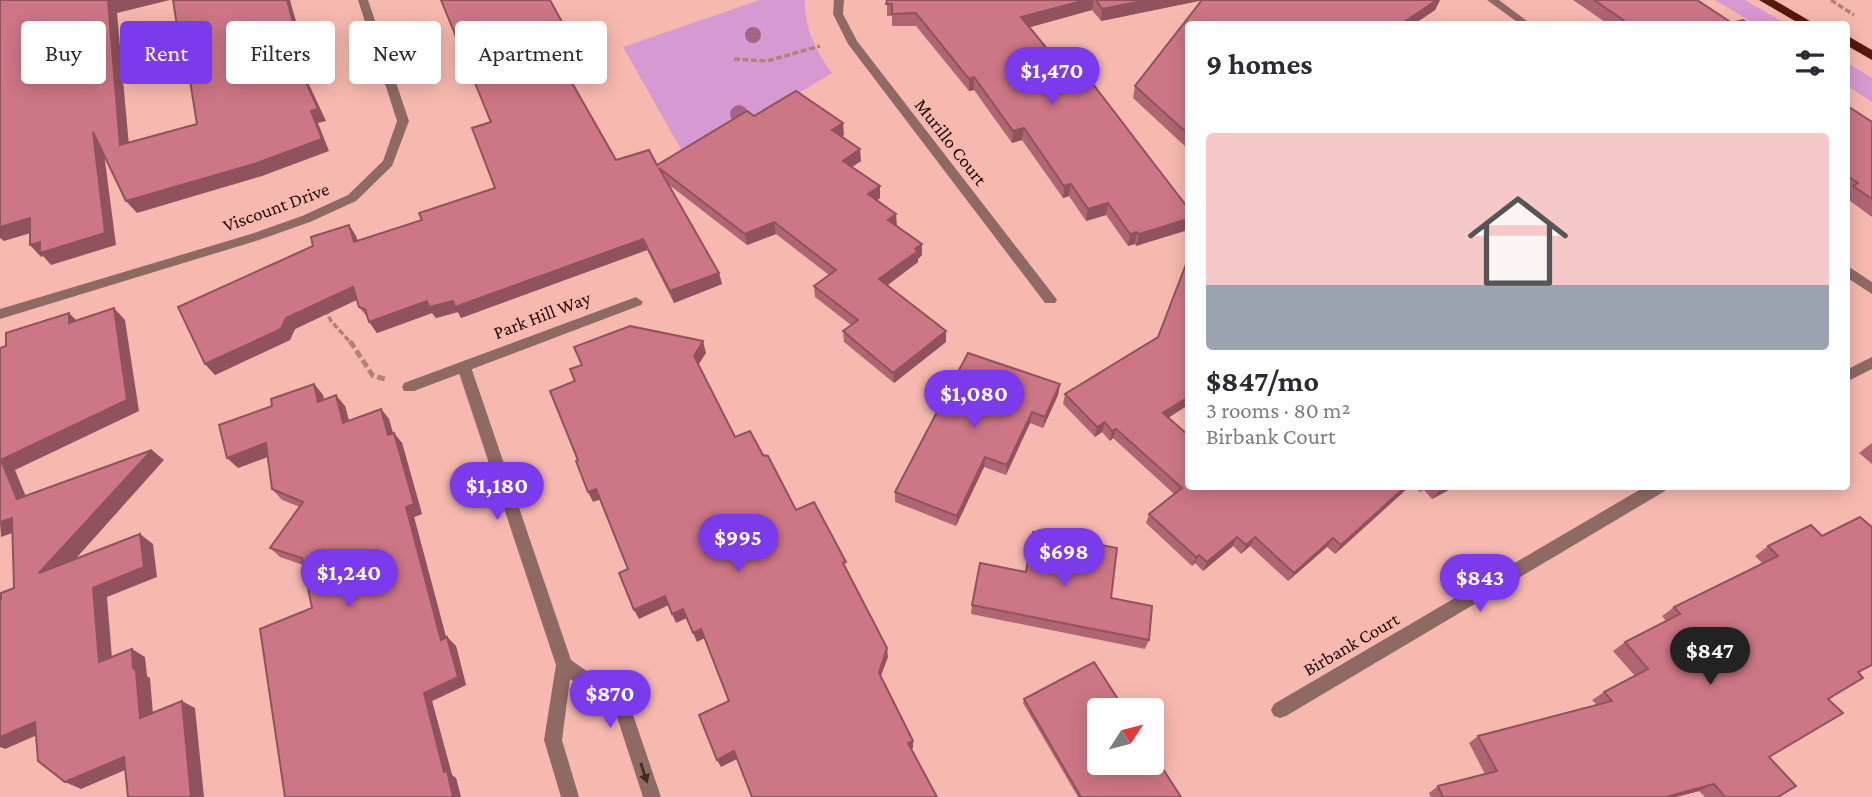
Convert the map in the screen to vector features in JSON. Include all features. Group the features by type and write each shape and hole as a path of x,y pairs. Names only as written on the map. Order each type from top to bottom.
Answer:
{"main road":[{"path":"1765,0 1804,21"},
{"path":"1787,0 1819,21"},
{"path":"1850,42 1872,57"},
{"path":"1850,47 1872,57"}],"street":[{"name":"Viscount Drive","path":"0,314 255,237 306,219 352,198 388,163 403,121 363,0"},
{"name":"Murillo Court","path":"839,0 838,14 852,42 1050,300"},
{"path":"1492,0 1522,21"},
{"path":"1850,273 1872,289"},
{"name":"Park Hill Way","path":"409,387 636,302"},
{"path":"1850,375 1872,362"},
{"path":"464,367 564,665 553,740 570,797"},
{"name":"Birbank Court","path":"1280,710 1653,490"},
{"path":"564,665 622,706 652,797"}],"path":[{"path":"734,58 753,63 775,61 820,47"},
{"path":"323,299 331,321 344,332 373,376 377,379 395,375 409,387"}],"shaded area":[{"path":"760,0 805,0 812,39 832,73 687,160 623,47"},
{"path":"1715,0 1745,0 1781,21 1750,21"},
{"path":"1850,64 1872,78 1872,102 1850,88"}],"building":[{"path":"0,0 113,0 108,1 120,145 197,124 191,84 212,84 212,21 176,21 173,0 287,0 293,21 226,21 226,84 307,84 318,109 311,111 322,139 254,164 126,201 93,132 105,233 40,253 40,242 30,245 30,218 0,227"},
{"path":"441,0 550,0 561,21 455,21 455,34"},
{"path":"887,0 1086,0 1021,17 1075,83 1089,79 1185,204 1185,220 1139,234 1130,234 1108,203 1088,209 1071,184 1064,186 1024,128 1013,131 974,77 969,79 916,13 892,14 892,4 886,4"},
{"path":"1096,0 1147,0 1102,9"},
{"path":"1202,0 1437,0 1406,21 1186,21"},
{"path":"1594,0 1697,0 1729,21 1625,21"},
{"path":"1185,22 1185,131 1135,86"},
{"path":"475,84 573,84 616,160 649,150 657,165 747,111 754,116 796,91 843,123 832,130 860,149 843,161 880,186 868,194 896,214 888,220 922,244 915,249 918,251 879,279 946,331 893,373 843,331 858,320 814,286 836,270 774,222 745,234 659,168 719,273 670,291 643,239 455,307 453,301 429,307 427,301 369,322 365,309 359,307 353,287 286,318 281,329 205,364 178,307 313,246 311,237 349,225 354,242 422,220 419,213 495,188 472,128 491,122"},
{"path":"1850,108 1872,122 1872,199 1853,186 1858,183 1850,178"},
{"path":"1185,267 1185,399 1163,413 1185,432 1185,490 1402,490 1341,545 1333,538 1294,573 1255,537 1246,545 1237,537 1207,562 1199,555 1196,557 1149,514 1182,488 1116,429 1112,431 1105,422 1097,427 1065,394 1158,337"},
{"path":"114,308 127,400 1,460 17,499 152,450 39,573 140,534 144,567 93,588 99,662 132,649 140,718 182,701 191,797 128,797 124,757 65,782 38,761 35,722 0,737 0,600 1,593 14,588 12,518 0,522 0,348 6,346 6,333 69,313 69,323"},
{"path":"630,326 703,341 694,356 735,437 750,431 763,455 768,456 796,510 814,502 887,648 879,673 913,741 908,743 937,797 752,797 734,751 717,760 699,715 729,701 701,629 693,633 683,609 672,614 665,596 634,610 619,573 628,569 596,489 588,492 550,391 575,381 570,369 582,365 574,347"},
{"path":"968,353 1060,384 1045,417 1032,412 1007,465 985,457 957,516 895,492"},
{"path":"314,384 318,402 336,395 343,423 381,409 388,435 394,433 414,504 406,507 441,640 447,637 458,677 424,693 453,797 285,797 260,629 312,608 302,558 270,548 303,502 272,489 266,443 227,458 219,425 272,406 271,399"},
{"path":"1860,517 1872,527 1872,665 1858,672 1863,678 1828,699 1843,713 1769,757 1796,786 1778,797 1725,797 1714,784 1666,797 1443,797 1438,786 1497,771 1478,736 1612,701 1604,692 1648,669 1625,642 1680,614 1674,607 1778,556 1768,546 1811,525 1822,536"},
{"path":"1033,532 1117,548 1111,598 1152,606 1149,640 972,605 980,563 1026,572"},
{"path":"1094,662 1117,698 1087,698 1087,775 1164,775 1164,771 1181,797 1081,797 1024,699"}]}
